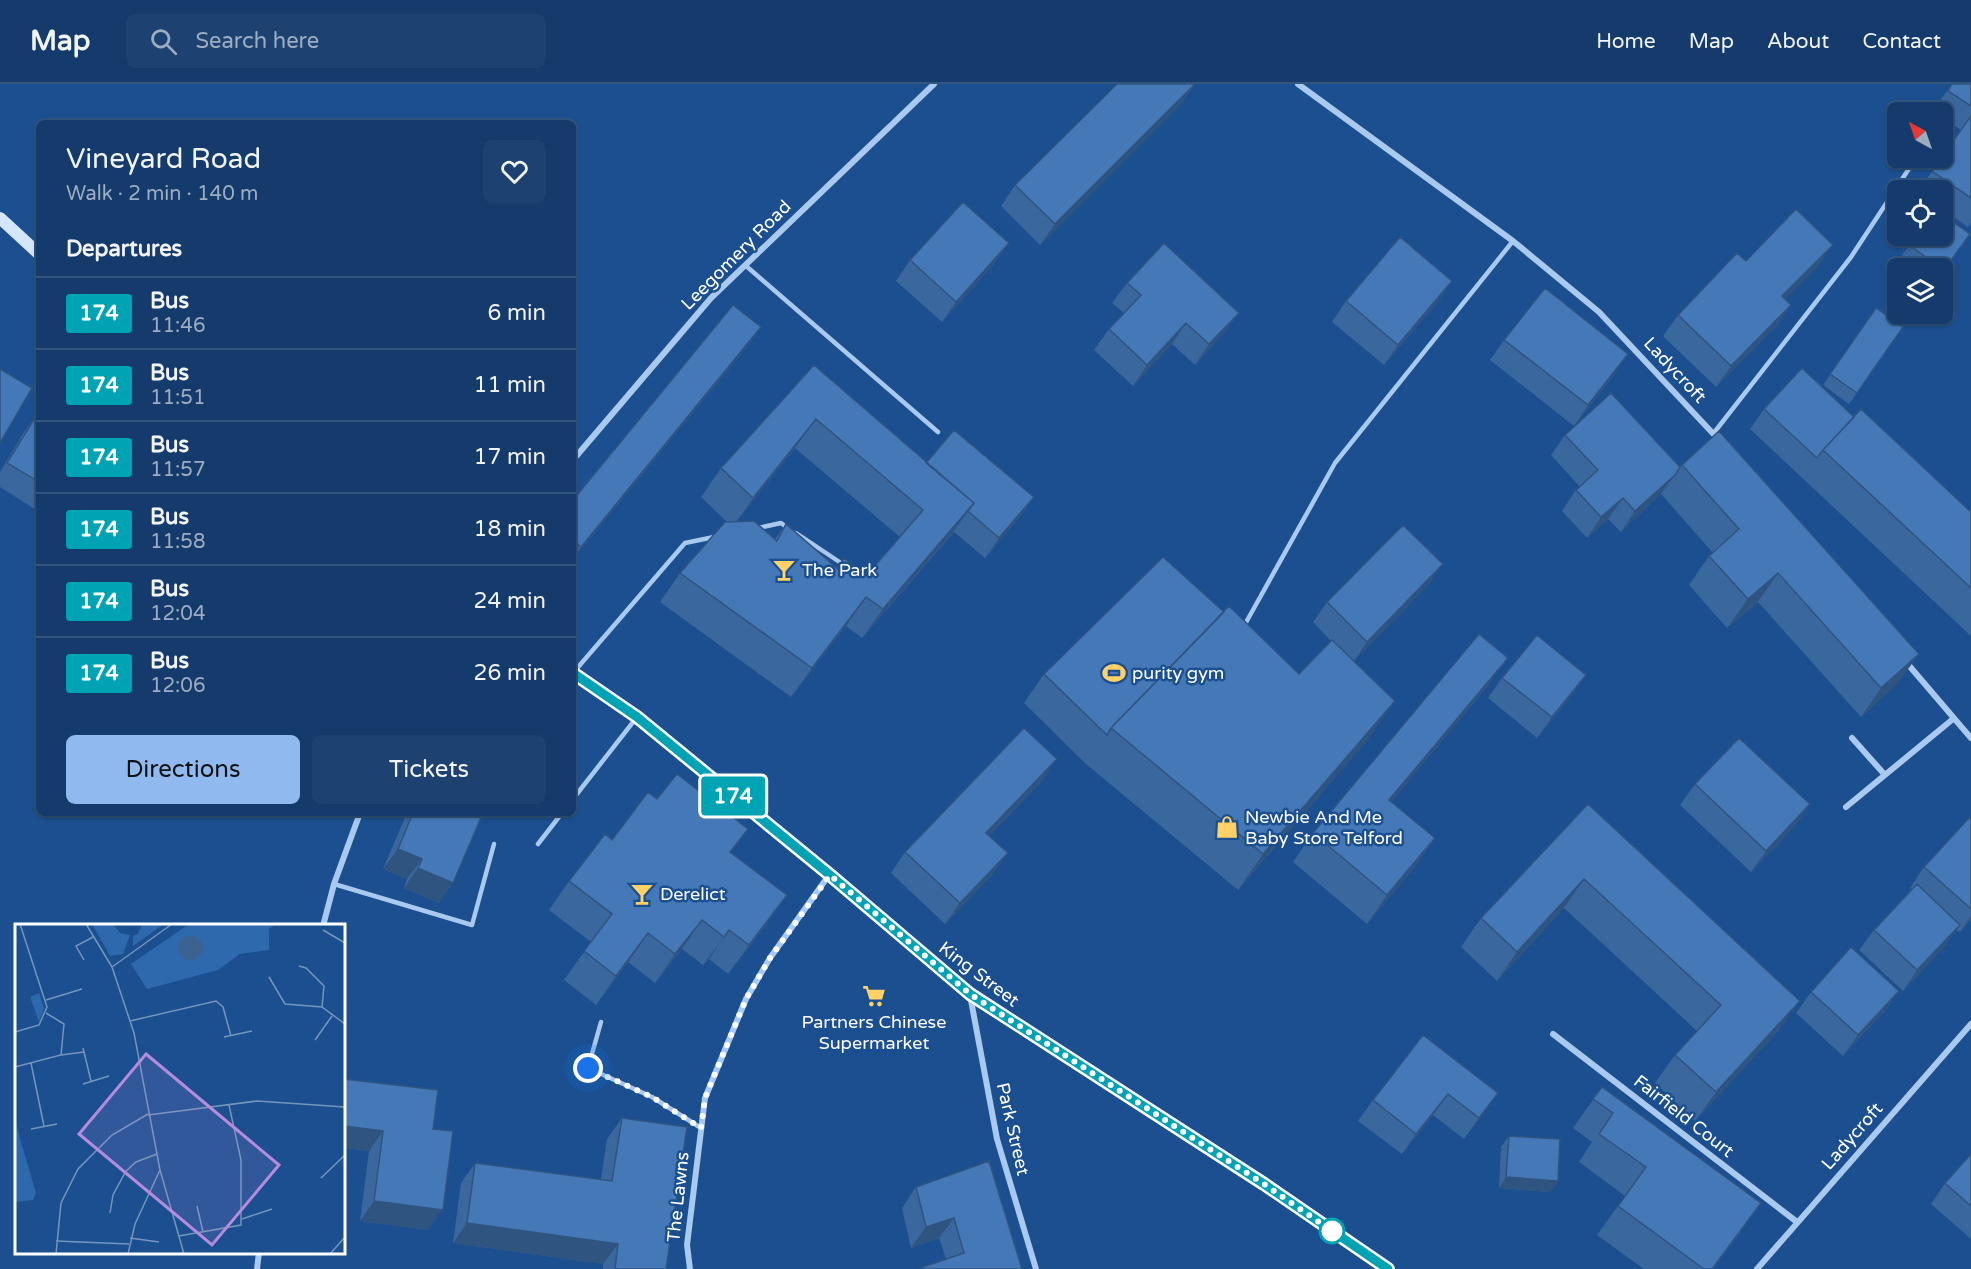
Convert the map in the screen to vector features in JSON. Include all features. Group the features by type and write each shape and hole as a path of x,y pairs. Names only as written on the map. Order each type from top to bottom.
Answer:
{"street":[{"name":"Leegomery Road","path":"576,456 711,298 934,84"},
{"name":"Ladycroft","path":"1298,84 1513,241 1599,312 1728,451"},
{"path":"0,218 36,251"},
{"path":"1900,654 1971,738"},
{"name":"King Street","path":"576,675 637,717 830,875 970,994 1264,1184 1388,1269"},
{"path":"1846,807 1953,718"},
{"path":"1852,738 1885,775"},
{"path":"324,924 334,884 359,816"},
{"name":"The Lawns","path":"690,1269 687,1245 705,1098 746,999 770,958 830,875"},
{"name":"Park Street","path":"970,994 997,1139 1036,1269"},
{"name":"Ladycroft","path":"1757,1269 1971,1024"},
{"name":"Fairfield Court","path":"1553,1034 1797,1222"},
{"path":"256,1269 259,1254"}],"lane":[{"path":"1713,434 1851,257 1910,168"},
{"path":"1239,634 1335,463 1513,241"},
{"path":"745,265 938,432"},
{"path":"749,530 781,523 849,568"},
{"path":"576,670 685,543 717,537"},
{"path":"576,795 637,717"},
{"path":"538,844 560,816"},
{"path":"334,884 472,926 494,844"},
{"path":"601,1022 588,1068 652,1097 701,1128"}],"building":[{"path":"1117,84 1195,84 1055,224 1015,185"},
{"path":"1952,84 1971,84 1971,106 1948,91"},
{"path":"1971,116 1971,198 1953,186 1953,180 1945,180 1932,171 1934,168 1953,168 1953,141"},
{"path":"963,202 1009,243 956,302 910,260"},
{"path":"1796,209 1833,245 1782,296 1791,305 1731,366 1678,315 1737,253 1746,261"},
{"path":"1953,222 1970,234 1953,258 1927,258 1910,246 1953,246"},
{"path":"1400,237 1452,281 1398,345 1346,301"},
{"path":"1164,243 1239,313 1209,344 1186,323 1147,365 1109,329 1141,295 1127,283"},
{"path":"1545,288 1628,354 1588,405 1504,340"},
{"path":"733,305 761,327 581,547 576,543 576,496"},
{"path":"1876,308 1887,316 1887,324 1899,324 1903,327 1857,393 1830,374"},
{"path":"814,365 974,503 883,609 866,597 812,668 680,573 725,522 754,521 777,541 786,524 838,569 844,558 867,575 923,510 816,419 753,498 721,468"},
{"path":"1802,368 1854,417 1817,458 1764,409"},
{"path":"0,369 32,388 0,443"},
{"path":"1611,393 1680,467 1675,475 1635,511 1623,498 1601,517 1576,490 1598,470 1565,435"},
{"path":"1861,409 1971,512 1971,588 1823,450"},
{"path":"36,416 36,480 7,463"},
{"path":"954,430 1034,497 999,538 968,511 974,503 926,463"},
{"path":"1719,431 1919,654 1881,688 1778,573 1748,599 1709,556 1739,529 1682,465"},
{"path":"1403,525 1443,564 1367,642 1327,602"},
{"name":"purity gym","path":"1163,557 1224,612 1111,728 1107,735 1044,674"},
{"name":"Newbie And Me Baby Store Telford","path":"1229,606 1299,674 1332,640 1395,701 1263,854 1111,728"},
{"path":"1479,634 1508,658 1389,800 1435,838 1387,895 1313,833"},
{"path":"1537,635 1586,675 1552,717 1502,678"},
{"path":"1024,728 1057,759 986,833 1008,853 960,903 905,852"},
{"path":"1739,738 1810,804 1766,851 1695,784"},
{"path":"677,774 748,829 730,852 787,895 749,945 729,930 724,937 702,920 675,954 648,933 616,976 584,951 612,914 569,881 605,834 612,840 648,792 657,799"},
{"path":"1588,804 1800,1001 1716,1092 1675,1055 1721,1005 1584,879 1517,952 1481,918"},
{"path":"412,816 482,816 453,883 418,868 422,859 398,849"},
{"path":"1969,818 1971,819 1971,909 1924,867"},
{"path":"1917,884 1960,925 1917,970 1874,930"},
{"path":"1851,947 1899,991 1858,1035 1811,992"},
{"path":"1423,1035 1498,1093 1479,1118 1448,1094 1416,1134 1373,1100"},
{"path":"345,1079 438,1090 433,1129 453,1131 443,1210 374,1201 383,1131 345,1126"},
{"path":"1602,1087 1761,1203 1712,1269 1704,1269 1618,1206 1646,1167 1599,1134 1613,1113 1593,1099"},
{"path":"622,1118 687,1127 666,1269 615,1269 618,1244 467,1223 475,1163 612,1181"},
{"path":"1509,1136 1560,1139 1558,1181 1506,1177"},
{"path":"1971,1154 1971,1206 1945,1183"},
{"path":"989,1161 1022,1269 920,1269 964,1253 954,1218 926,1227 916,1187"}],"bus line":[{"name":"174","path":"576,675 637,717 830,875 970,994 1264,1184 1388,1269"}],"place":[{"name":"The Park","path":"784,570"},
{"name":"purity gym","path":"1114,673"},
{"name":"Newbie And Me Baby Store Telford","path":"1227,827"},
{"name":"Derelict","path":"642,894"},
{"name":"Partners Chinese Supermarket","path":"874,996"}],"route":[{"path":"588,1068 652,1097 701,1128 705,1098 746,999 770,958 830,875 970,994 1264,1184 1332,1231"}]}
